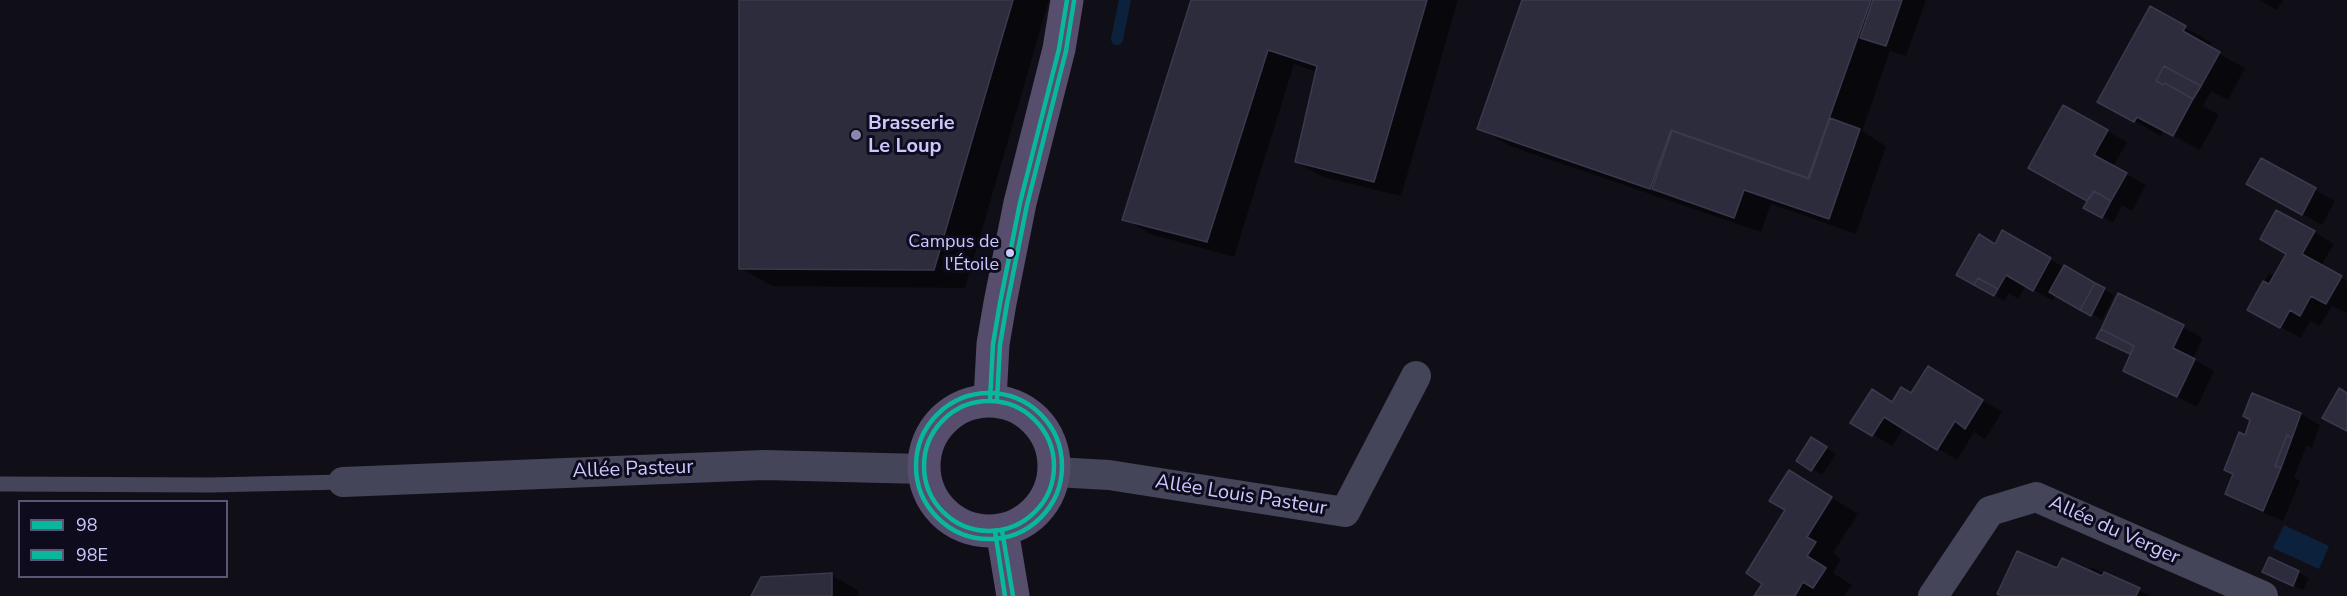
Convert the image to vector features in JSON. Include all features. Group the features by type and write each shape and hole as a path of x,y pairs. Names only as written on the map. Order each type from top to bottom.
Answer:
{"main road":[{"path":"990,400 993,344 999,303 1020,203 1059,49 1067,0"},
{"path":"990,400 1007,402 1038,421 1048,436 1054,453 1055,472 1044,503 1032,515 1018,525 1002,530 980,531 958,524 940,510 928,490 923,469 926,448 935,428 950,413 969,404 990,400"},
{"path":"1002,530 1013,596"}],"street":[{"name":"Allée Louis Pasteur","path":"1055,472 1109,475 1345,512 1416,376"},
{"name":"Allée Pasteur","path":"342,482 764,465 923,469"},
{"name":"Allée du Verger","path":"1933,596 1990,511 2036,497 2263,596"}],"lane":[{"path":"0,484 210,485 342,482"}],"water":[{"path":"2284,525 2329,546 2319,569 2273,548"}],"building":[{"name":"Brasserie Le Loup","path":"739,0 1013,0 934,270 739,269"},
{"path":"1191,0 1427,0 1374,182 1295,162 1317,66 1268,50 1207,242 1122,220"},
{"path":"1522,0 1871,0 1808,178 1671,130 1650,189 1477,129"},
{"path":"1873,0 1902,0 1886,46 1860,38"},
{"path":"2150,6 2186,26 2183,31 2220,52 2201,86 2164,66 2156,81 2164,85 2165,83 2193,99 2173,136 2137,117 2134,122 2097,102"},
{"path":"2164,66 2201,86 2193,99 2165,83 2164,85 2156,81"},
{"path":"2063,105 2108,130 2094,155 2127,173 2111,201 2094,191 2087,201 2028,168"},
{"path":"1830,118 1860,129 1829,219 1744,190 1734,218 1652,189 1672,131 1809,179"},
{"path":"2261,158 2316,188 2302,215 2246,184"},
{"path":"2094,191 2111,201 2102,218 2083,208"},
{"path":"2276,210 2315,231 2302,254 2342,276 2326,304 2311,296 2300,316 2290,310 2280,328 2247,310 2263,281 2269,284 2286,254 2260,239"},
{"path":"2002,230 2051,258 2033,291 2006,275 1998,289 1978,278 1974,285 1956,275 1979,234 1995,244"},
{"path":"2064,265 2095,283 2080,310 2049,292"},
{"path":"1978,278 1998,289 1994,296 1974,285"},
{"path":"2095,283 2105,288 2091,316 2080,310"},
{"path":"2118,293 2184,325 2173,348 2195,359 2177,397 2123,371 2134,346 2101,329"},
{"path":"2101,329 2134,346 2130,354 2096,338"},
{"path":"1928,366 1983,400 1965,429 1955,421 1937,450 1884,417 1872,436 1850,423 1872,389 1892,402 1901,387 1911,393"},
{"path":"2339,388 2347,393 2347,431 2322,418"},
{"path":"2252,393 2301,413 2292,438 2287,435 2275,466 2281,468 2263,511 2225,494 2233,474 2224,470 2239,432 2245,435 2250,420 2243,416"},
{"path":"2287,435 2292,438 2281,468 2275,466"},
{"path":"1811,437 1827,447 1811,471 1796,461"},
{"path":"1789,470 1832,497 1807,537 1816,542 1807,556 1826,568 1813,588 1803,582 1795,596 1754,596 1762,584 1746,573 1785,510 1769,501"},
{"path":"2017,551 2057,568 2062,558 2102,576 2104,572 2140,588 2136,596 2002,596 1997,594"},
{"path":"2269,557 2299,571 2293,586 2262,572"},
{"path":"832,573 832,596 751,596 761,577"}],"waterway":[{"path":"1117,39 1125,0"}],"transit line":[{"name":"98","path":"990,400 993,344 1000,303 1020,203 1059,49 1067,0"},
{"name":"98E","path":"997,400 1000,345 1007,304 1027,205 1066,51 1074,1"},
{"name":"98E","path":"989,393 1017,399 1040,415 1056,438 1062,466 1056,494 1040,517 1017,533 989,539 961,533 938,517 922,494 916,466 922,438 938,415 961,399 989,393"},
{"name":"98","path":"989,401 1014,406 1035,420 1049,441 1054,466 1049,491 1035,512 1014,526 989,531 964,526 943,512 929,491 924,466 929,441 943,420 964,406 989,401"},
{"name":"98","path":"1002,530 1013,596"},
{"name":"98E","path":"995,531 1005,596"}],"place":[{"name":"Brasserie Le Loup","path":"856,135"},
{"name":"Campus de l'Étoile","path":"1010,253"}]}
